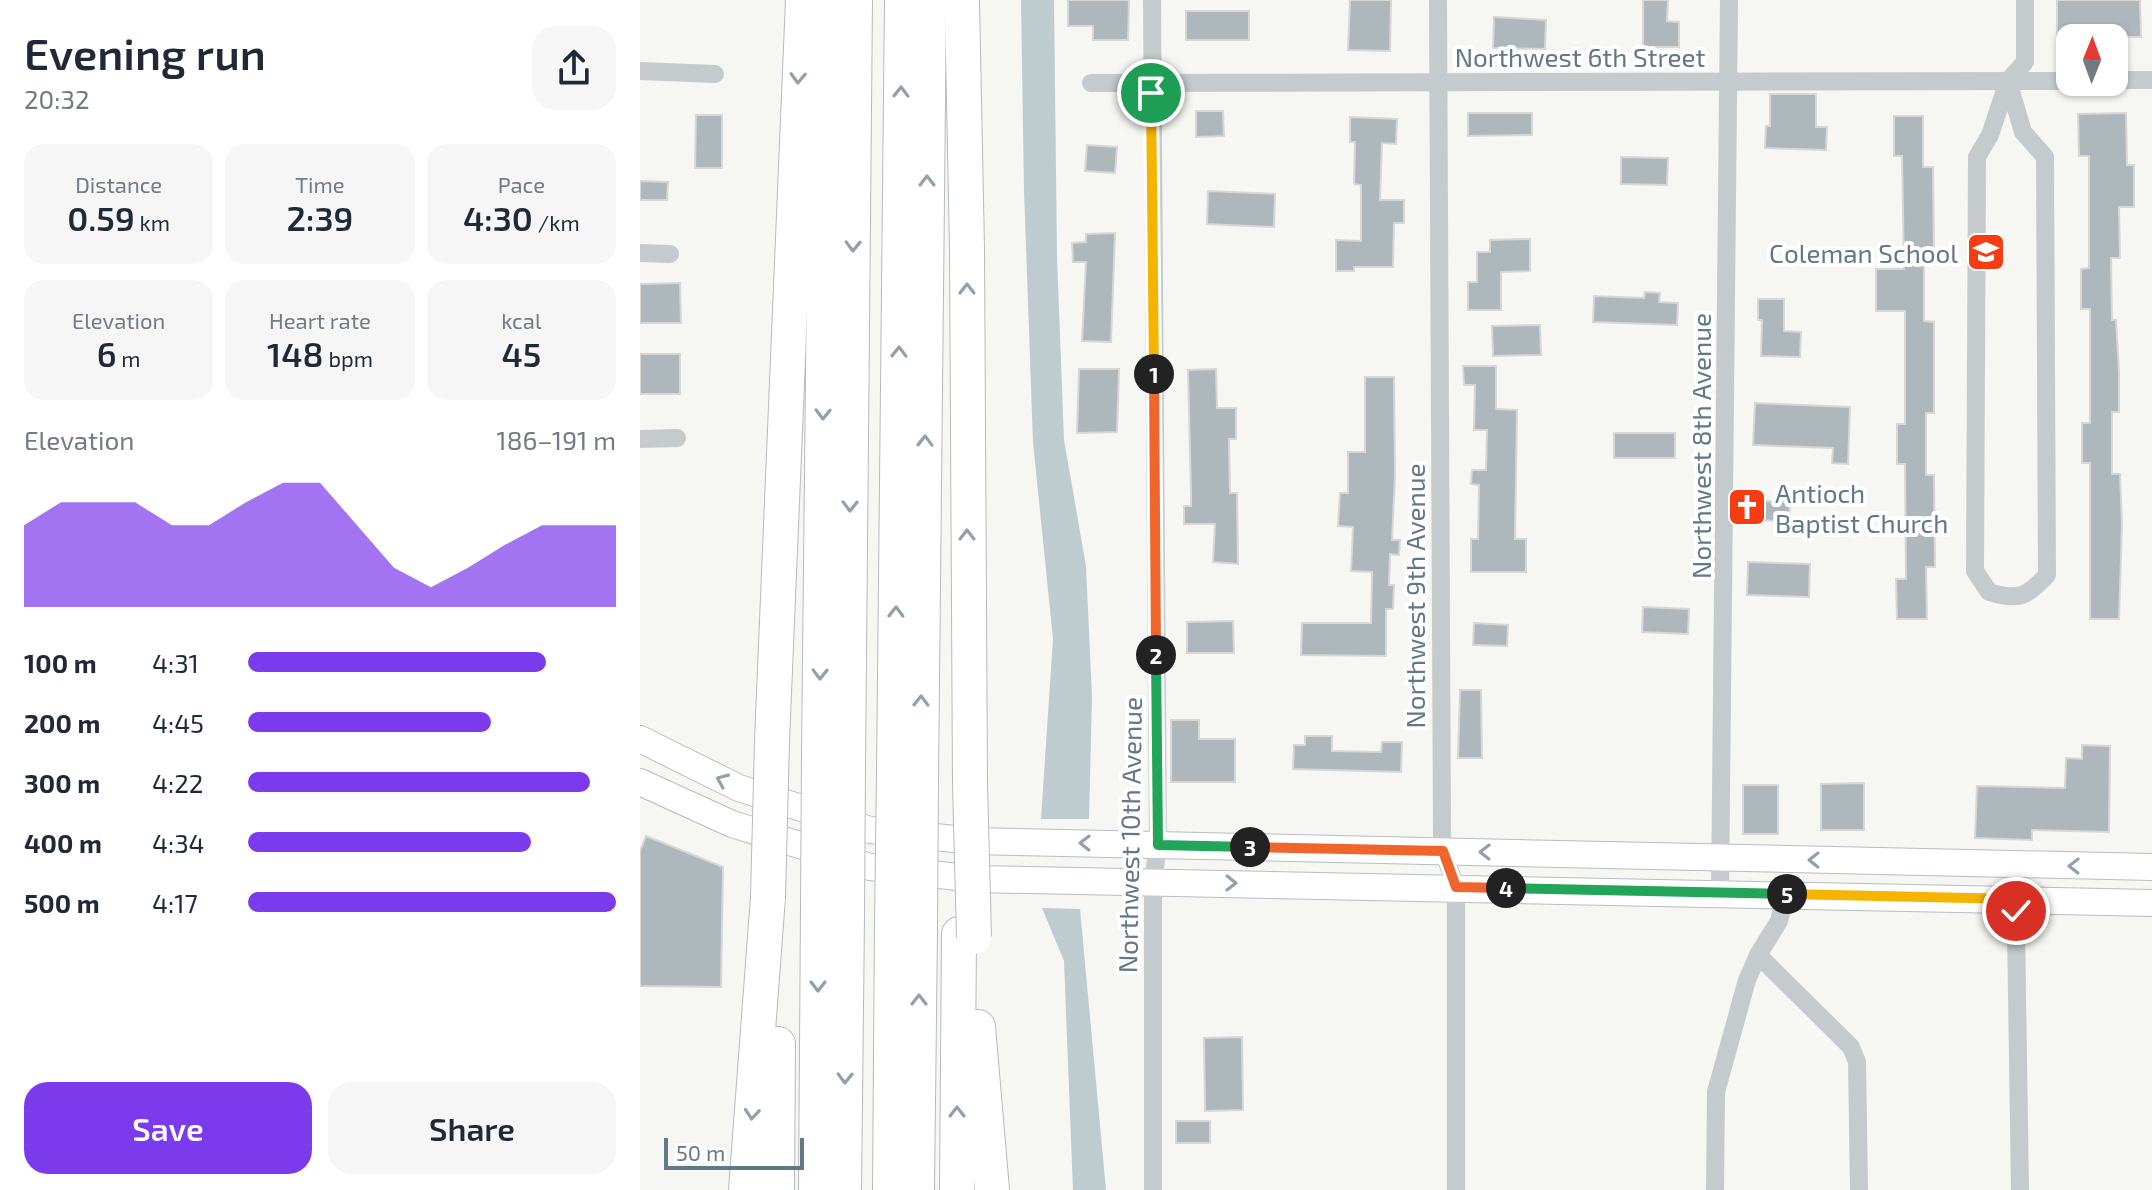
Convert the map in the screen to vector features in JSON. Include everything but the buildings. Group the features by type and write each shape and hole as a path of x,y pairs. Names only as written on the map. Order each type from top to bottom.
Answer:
{"highway":[{"path":"777,1190 774,898 779,588 803,0"},
{"path":"827,0 834,760"},
{"path":"816,1190 832,912 855,0"},
{"path":"902,0 908,777"},
{"path":"890,1190 906,926 929,0"},
{"path":"957,1190 966,935 960,702 967,613 967,262 962,0"},
{"path":"746,1190 774,898"},
{"path":"832,912 844,1190"},
{"path":"906,926 917,1190"},
{"path":"966,935 992,1190"}],"main road":[{"path":"640,739 739,788 870,830 973,841 2152,867"},
{"path":"640,782 732,824 870,867 975,879 2152,903"}],"street":[{"name":"Northwest 10th Avenue","path":"1152,0 1158,845 1153,881 1153,1190"},
{"name":"Northwest 9th Avenue","path":"1438,0 1443,851 1456,887 1456,1190"},
{"name":"Northwest 8th Avenue","path":"1720,893 1723,857 1729,0"},
{"path":"2008,81 2023,132 2045,157 2046,312 2047,575 2032,591 2011,599 1989,592 1975,571 1977,157 1990,135 2008,81 2025,62 2025,0"},
{"path":"640,71 715,74"},
{"path":"2128,80 2152,80"},
{"name":"Northwest 6th Street","path":"1091,83 2056,81"},
{"path":"640,253 670,254"},
{"path":"640,439 677,438"},
{"path":"2015,864 2020,1190"},
{"path":"1715,1190 1716,1092 1747,980 1779,921 1786,894"},
{"path":"1758,955 1851,1047 1857,1062 1859,1190"}],"shaded area":[{"path":"1021,0 1054,0 1057,257 1064,440 1086,566 1092,697 1089,819 1041,819 1053,639 1033,442"},
{"path":"1042,908 1080,909 1106,1190 1073,1190 1064,961"}],"place":[{"name":"Coleman School","path":"1986,252"},
{"name":"Antioch Baptist Church","path":"1747,507"}],"route":[{"path":"1151,93 1158,845 1443,851 1456,887 2015,899 2016,911"}]}
